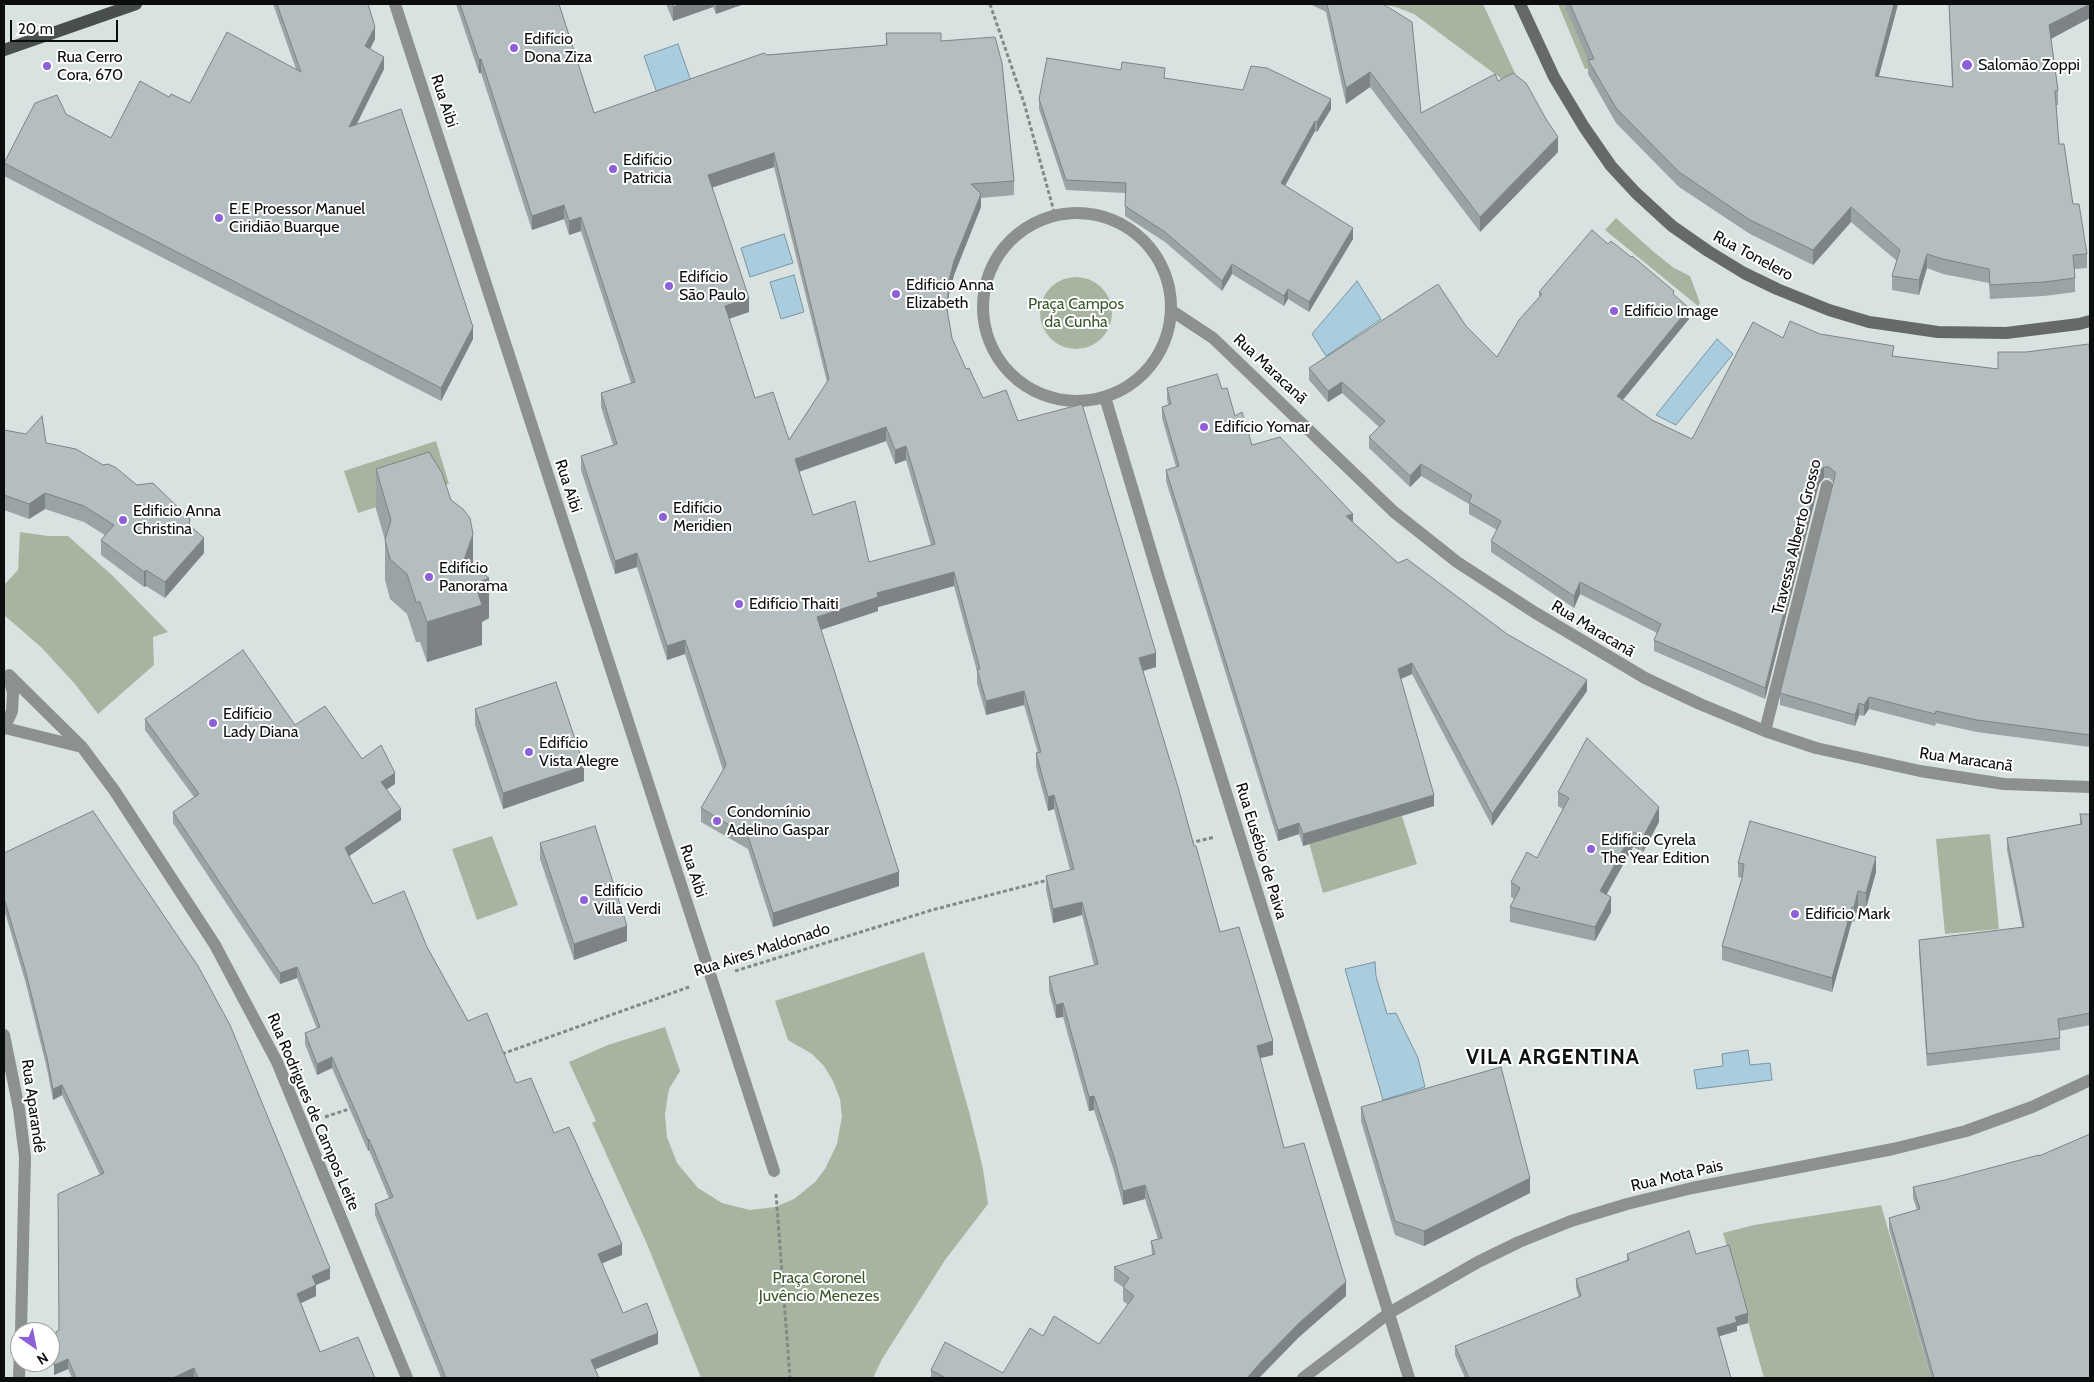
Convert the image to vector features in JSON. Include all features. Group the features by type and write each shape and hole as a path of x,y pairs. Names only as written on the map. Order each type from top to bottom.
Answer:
{"main road":[{"path":"4,50 136,4"}],"street":[{"name":"Rua Aibi","path":"395,4 774,1171"},
{"name":"Rua Tonelero","path":"1520,4 1554,76 1584,127 1611,166 1636,193 1672,226 1708,252 1744,273 1829,310 1869,322 1938,332 2006,333 2090,321"},
{"path":"1084,212 1112,219 1137,234 1156,255 1168,281 1172,311 1166,338 1152,365 1131,385 1105,397 1075,402 1045,396 1019,382 998,360 986,333 982,303 988,273 1004,247 1027,227 1055,216 1084,212"},
{"name":"Rua Maracanã","path":"1172,311 1213,338 1394,512 1457,562 1534,612 1645,678 1700,704 1765,731 1816,748 1920,771 2004,784 2090,787"},
{"name":"Rua Eusébio de Paiva","path":"1105,397 1237,831 1409,1378"},
{"name":"Travessa Alberto Grosso","path":"1765,731 1827,486"},
{"path":"6,672 13,693 12,711 4,728 82,747"},
{"name":"Rua Rodrigues de Campos Leite","path":"6,672 82,747 130,814 215,945 277,1062 407,1378"},
{"name":"Rua Aparandê","path":"4,1035 19,1109 25,1156 21,1322"},
{"name":"Rua Mota Pais","path":"1303,1378 1389,1313 1478,1262 1519,1242 1571,1221 1627,1204 1692,1188 1894,1149 1966,1131 2032,1107 2090,1080"}],"path":[{"path":"990,4 1024,103 1055,216"},
{"path":"1190,843 1237,831"},
{"name":"Rua Aires Maldonado","path":"500,1054 711,978 932,910 1056,878"},
{"path":"304,1125 360,1105"},
{"path":"774,1171 790,1378"}],"green space":[{"path":"1380,4 1483,4 1526,97 1414,14 1396,7"},
{"path":"1558,4 1567,4 1592,68 1585,69"},
{"path":"1616,218 1674,268 1690,276 1700,303 1698,306 1605,230"},
{"name":"Praça Campos da Cunha","path":"1076,277 1090,280 1102,287 1109,299 1112,313 1109,327 1102,339 1090,346 1076,349 1062,346 1050,339 1043,327 1040,313 1043,299 1050,287 1062,280"},
{"path":"436,441 449,484 358,513 344,471"},
{"path":"20,532 48,536 68,536 113,576 168,632 153,637 154,665 98,714 75,684 42,648 4,615 4,585 18,570"},
{"path":"1402,816 1417,864 1323,893 1309,843"},
{"path":"1990,834 1999,929 1945,934 1936,839"},
{"path":"492,836 518,905 477,920 452,849"},
{"name":"Praça Coronel Juvêncio Menezes","path":"924,952 970,1115 983,1169 988,1204 945,1260 882,1359 873,1378 701,1378 647,1244 592,1123 596,1121 569,1062 608,1045 665,1027 680,1071 669,1089 665,1114 667,1137 677,1163 698,1188 722,1203 750,1210 775,1207 794,1199 815,1182 825,1169 837,1144 842,1116 840,1099 833,1081 824,1066 812,1054 788,1040 775,1001"},
{"path":"1881,1205 1931,1378 1764,1378 1723,1233 1754,1225"}],"water":[{"path":"678,44 691,81 657,93 644,56"},
{"path":"784,234 793,263 750,277 741,248"},
{"path":"794,275 804,312 781,319 770,282"},
{"path":"1357,281 1381,319 1326,356 1312,334"},
{"path":"1717,339 1733,354 1676,425 1656,415"},
{"path":"1375,962 1376,976 1387,1014 1396,1013 1418,1058 1425,1087 1383,1100 1345,969"},
{"path":"1748,1050 1750,1065 1770,1063 1772,1080 1697,1089 1694,1070 1723,1066 1722,1054"}],"building":[{"path":"277,4 368,4 375,27 365,46 384,57 349,127 401,109 473,327 441,388 4,163 35,103 57,95 66,114 111,138 140,81 169,97 171,94 190,103 227,32 301,72"},
{"path":"460,4 559,4 594,113 764,53 767,55 887,45 886,33 941,33 941,41 995,37 1002,63 1014,181 971,184 981,194 954,261 949,280 947,309 952,338 966,369 969,368 983,398 1006,390 1018,421 1082,404 1156,653 1139,658 1194,846 1196,846 1220,932 1239,927 1273,1041 1257,1046 1284,1148 1304,1143 1346,1282 1299,1323 1247,1378 946,1378 931,1370 945,1342 1003,1373 1030,1328 1043,1336 1054,1316 1099,1344 1134,1296 1123,1287 1129,1278 1114,1267 1155,1254 1151,1241 1162,1238 1145,1185 1123,1191 1094,1096 1089,1097 1063,1003 1056,1005 1049,977 1098,964 1082,902 1053,909 1046,876 1074,869 1054,795 1048,797 1036,753 1041,752 1024,691 986,701 977,669 980,669 954,572 877,593 878,597 817,617 899,872 773,913 748,836 701,808 726,765 685,640 667,646 637,553 615,561 581,456 617,444 601,393 635,382 581,217 569,221 564,205 532,216 481,59 479,60","holes":["774,153 829,379 789,440 773,392 755,398 725,306 749,298 708,175","886,427 895,450 906,446 935,544 869,562 855,501 813,515 795,459"]},
{"path":"1327,4 1383,4 1412,22 1421,113 1495,74 1498,81 1513,73 1526,83 1558,137 1480,217 1370,72 1346,88"},
{"path":"1570,4 1894,4 1875,76 1953,87 1949,4 2090,4 2049,25 2058,90 2055,91 2059,144 2064,144 2073,204 2079,204 2087,254 2073,255 2075,278 1990,285 1989,269 1927,254 1919,280 1892,276 1900,250 1851,207 1813,250 1750,220 1679,172 1616,108 1588,60 1594,59"},
{"path":"1047,58 1121,70 1122,62 1165,68 1164,78 1243,90 1251,66 1267,68 1331,99 1317,122 1315,121 1281,183 1353,228 1309,302 1288,289 1284,296 1232,264 1222,281 1165,232 1125,206 1126,183 1066,180 1039,99"},
{"path":"1592,230 1608,244 1611,241 1632,256 1674,291 1673,294 1689,308 1617,396 1652,420 1692,439 1753,322 1783,338 1790,321 1820,334 1894,346 1892,356 1998,369 1998,352 2026,352 2089,344 2090,735 1977,720 1936,711 1935,714 1869,697 1864,705 1859,703 1855,715 1780,693 1835,476 1835,472 1829,467 1824,467 1819,472 1765,688 1654,640 1661,624 1580,582 1574,596 1491,541 1501,521 1469,502 1472,495 1421,464 1410,476 1369,437 1385,421 1342,382 1328,391 1309,368 1438,284 1466,326 1497,357 1519,320 1542,294 1539,292"},
{"path":"1217,374 1222,389 1227,388 1235,416 1242,412 1252,445 1280,437 1353,514 1346,516 1398,563 1407,559 1507,634 1587,680 1492,814 1412,663 1398,669 1434,795 1303,834 1299,823 1278,830 1166,470 1179,466 1162,407 1171,404 1167,388"},
{"name":"Edificio Anna Christina","path":"42,416 46,443 76,449 103,465 108,464 115,467 137,485 153,483 190,519 189,525 204,538 165,582 146,570 144,572 101,540 114,525 84,506 45,493 29,504 4,495 4,430 26,434"},
{"name":"Edifício Panorama","path":"429,452 442,473 451,500 463,509 470,518 473,534 464,560 489,578 475,584 482,605 427,622 420,602 416,602 407,574 390,559 385,540 391,520 376,469"},
{"path":"243,650 295,725 325,706 362,759 381,745 395,773 381,782 401,809 345,848 373,904 404,891 427,947 468,1021 487,1013 516,1083 531,1078 554,1133 569,1127 622,1244 598,1254 623,1313 647,1303 658,1333 591,1360 599,1378 446,1378 375,1204 393,1197 332,1057 317,1064 305,1033 320,1027 297,967 280,973 173,812 199,794 145,719"},
{"name":"Edifício Vista Alegre","path":"556,682 584,766 503,793 475,709"},
{"name":"Edifício Cyrela The Year Edition","path":"1587,738 1659,807 1643,837 1633,832 1600,891 1611,897 1595,927 1510,907 1520,888 1511,882 1527,852 1537,858 1569,798 1558,792"},
{"path":"93,811 198,966 230,1025 330,1268 312,1276 316,1285 297,1294 320,1352 358,1337 375,1378 198,1378 194,1368 173,1378 76,1378 68,1359 60,1362 58,1194 104,1173 62,1085 53,1089 26,973 4,898 4,853"},
{"path":"2080,814 2090,814 2090,1013 2058,1019 2060,1038 1927,1054 1919,940 2024,927 2007,838 2082,824"},
{"name":"Edifício Mark","path":"1750,821 1876,857 1866,893 1858,891 1854,907 1852,907 1832,978 1722,946 1742,878 1744,864 1738,863"},
{"name":"Edifício Villa Verdi","path":"595,826 627,926 574,944 540,843"},
{"path":"1501,1067 1530,1178 1424,1231 1395,1221 1361,1107"},
{"path":"2090,1134 2090,1378 1934,1378 1889,1218 1920,1209 1913,1187 2039,1156"},
{"path":"1689,1231 1696,1254 1729,1245 1748,1313 1735,1317 1737,1322 1717,1328 1731,1378 1469,1378 1455,1346 1581,1296 1576,1279 1629,1260 1627,1254"}],"place":[{"name":"Edifício Dona Ziza","path":"514,48"},
{"name":"Salomão Zoppi","path":"1967,65"},
{"name":"Rua Cerro Cora, 670","path":"47,66"},
{"name":"Edifício Patricia","path":"613,169"},
{"name":"E.E Proessor Manuel Ciridião Buarque","path":"219,218"},
{"name":"Edifício São Paulo","path":"669,286"},
{"name":"Edificio Anna Elizabeth","path":"896,294"},
{"name":"Edifício Image","path":"1614,311"},
{"name":"Edifício Yomar","path":"1204,427"},
{"name":"Edifício Meridien","path":"663,517"},
{"name":"Edificio Anna Christina","path":"123,520"},
{"name":"Edifício Panorama","path":"429,577"},
{"name":"Edifício Thaiti","path":"739,604"},
{"name":"Edifício Lady Diana","path":"213,723"},
{"name":"Edifício Vista Alegre","path":"529,752"},
{"name":"Condomínio Adelino Gaspar","path":"717,821"},
{"name":"Edifício Cyrela The Year Edition","path":"1591,849"},
{"name":"Edifício Villa Verdi","path":"584,900"},
{"name":"Edifício Mark","path":"1795,914"}],"district":[{"name":"VILA ARGENTINA","path":"1553,1058"}]}
